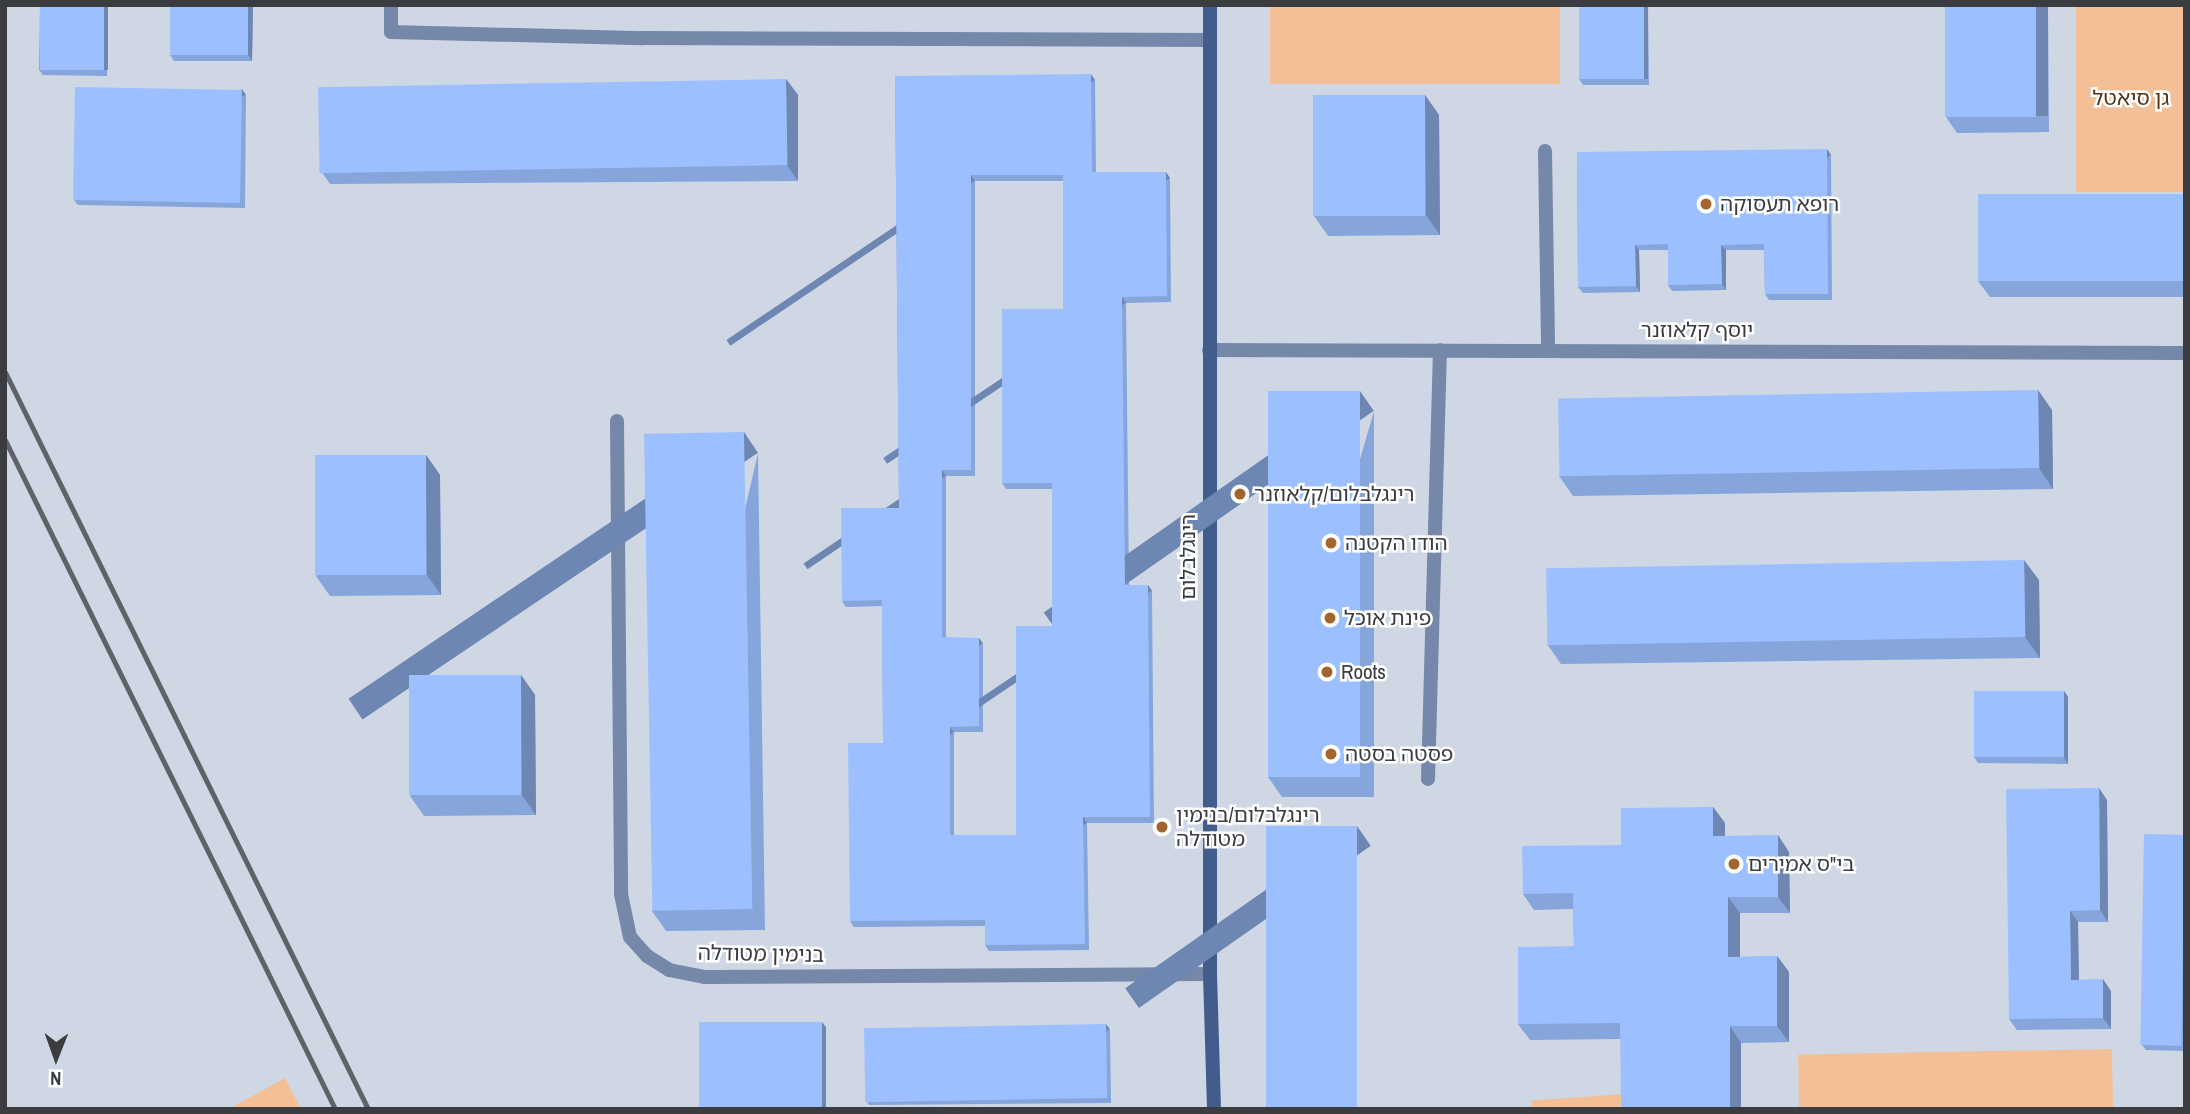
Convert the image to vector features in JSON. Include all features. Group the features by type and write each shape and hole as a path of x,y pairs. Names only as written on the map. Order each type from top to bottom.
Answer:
{"street":[{"path":"391,5 391,32 670,38 1210,40"},
{"name":"רינגלבלום","path":"1210,5 1210,974 1214,1109"},
{"path":"1545,151 1548,351"},
{"name":"יוסף קלאוזנר","path":"1209,349 2185,353"},
{"path":"1428,779 1440,350"},
{"name":"בנימין מטודלה","path":"617,421 621,894 630,937 646,956 670,970 705,977 1210,974"}],"shaded area":[{"path":"5,5 2185,5 2185,1109 5,1109"}],"green space":[{"path":"1270,5 1560,5 1560,84 1270,84"},
{"name":"גן סיאטל","path":"2076,5 2185,5 2185,192 2076,192"},
{"path":"2112,1049 2113,1109 1799,1109 1798,1054"},
{"path":"285,1078 301,1109 229,1109"},
{"path":"1625,1094 1626,1109 1532,1109 1531,1101"}],"building":[{"path":"40,5 104,5 104,70 40,70"},
{"path":"170,5 248,5 248,55 170,55"},
{"path":"1579,5 1644,5 1644,79 1579,79"},
{"path":"1945,5 2036,5 2036,117 1945,117"},
{"path":"1091,74 1092,172 1166,172 1167,296 1122,297 1125,585 1148,585 1150,817 1083,817 1085,944 985,945 985,920 850,921 848,743 883,743 882,600 842,601 841,508 899,508 895,76","holes":["971,175 1063,175 1063,309 1002,309 1002,483 1052,483 1052,626 1016,626 1016,835 950,835 950,727 979,726 979,638 942,637 942,470 971,470"]},
{"path":"786,79 788,165 320,173 318,87"},
{"path":"75,87 242,90 240,203 73,200"},
{"path":"1313,95 1425,95 1425,216 1313,216"},
{"name":"רופא תעסוקה","path":"1827,149 1828,294 1765,294 1764,244 1721,245 1722,284 1668,285 1668,244 1635,245 1636,286 1578,287 1577,152"},
{"path":"1978,194 2185,194 2185,281 1978,281"},
{"path":"2038,390 2039,468 1559,476 1558,398"},
{"path":"1268,391 1360,391 1360,777 1268,777"},
{"path":"744,432 752,909 652,911 644,434"},
{"path":"315,455 426,455 426,575 315,575"},
{"path":"2024,560 2025,637 1547,645 1546,568"},
{"path":"409,675 521,675 521,795 409,795"},
{"path":"1974,691 2064,691 2064,757 1974,757"},
{"path":"2099,788 2100,910 2070,911 2071,980 2103,979 2103,1018 2009,1019 2006,789"},
{"path":"1713,807 1713,836 1778,835 1778,897 1728,897 1728,957 1777,956 1777,1026 1730,1026 1730,1109 1621,1109 1620,1023 1518,1024 1518,947 1574,946 1573,893 1523,894 1522,846 1621,845 1621,808"},
{"path":"1266,826 1357,826 1357,1109 1266,1109"},
{"path":"2144,834 2185,835 2181,1046 2140,1045"},
{"path":"699,1022 822,1022 822,1109 699,1109"},
{"path":"1106,1024 1107,1098 865,1102 864,1028"}],"railway":[{"path":"5,372 368,1109"},
{"path":"5,440 335,1109"}],"place":[{"name":"רופא תעסוקה","path":"1706,204"},
{"name":"רינגלבלום/קלאוזנר","path":"1240,494"},
{"name":"הודו הקטנה","path":"1331,543"},
{"name":"פינת אוכל","path":"1330,618"},
{"name":"Roots","path":"1327,672"},
{"name":"פסטה בסטה","path":"1331,754"},
{"name":"רינגלבלום/בנימין מטודלה","path":"1162,827"},
{"name":"בי\"ס אמירים","path":"1734,864"}]}
